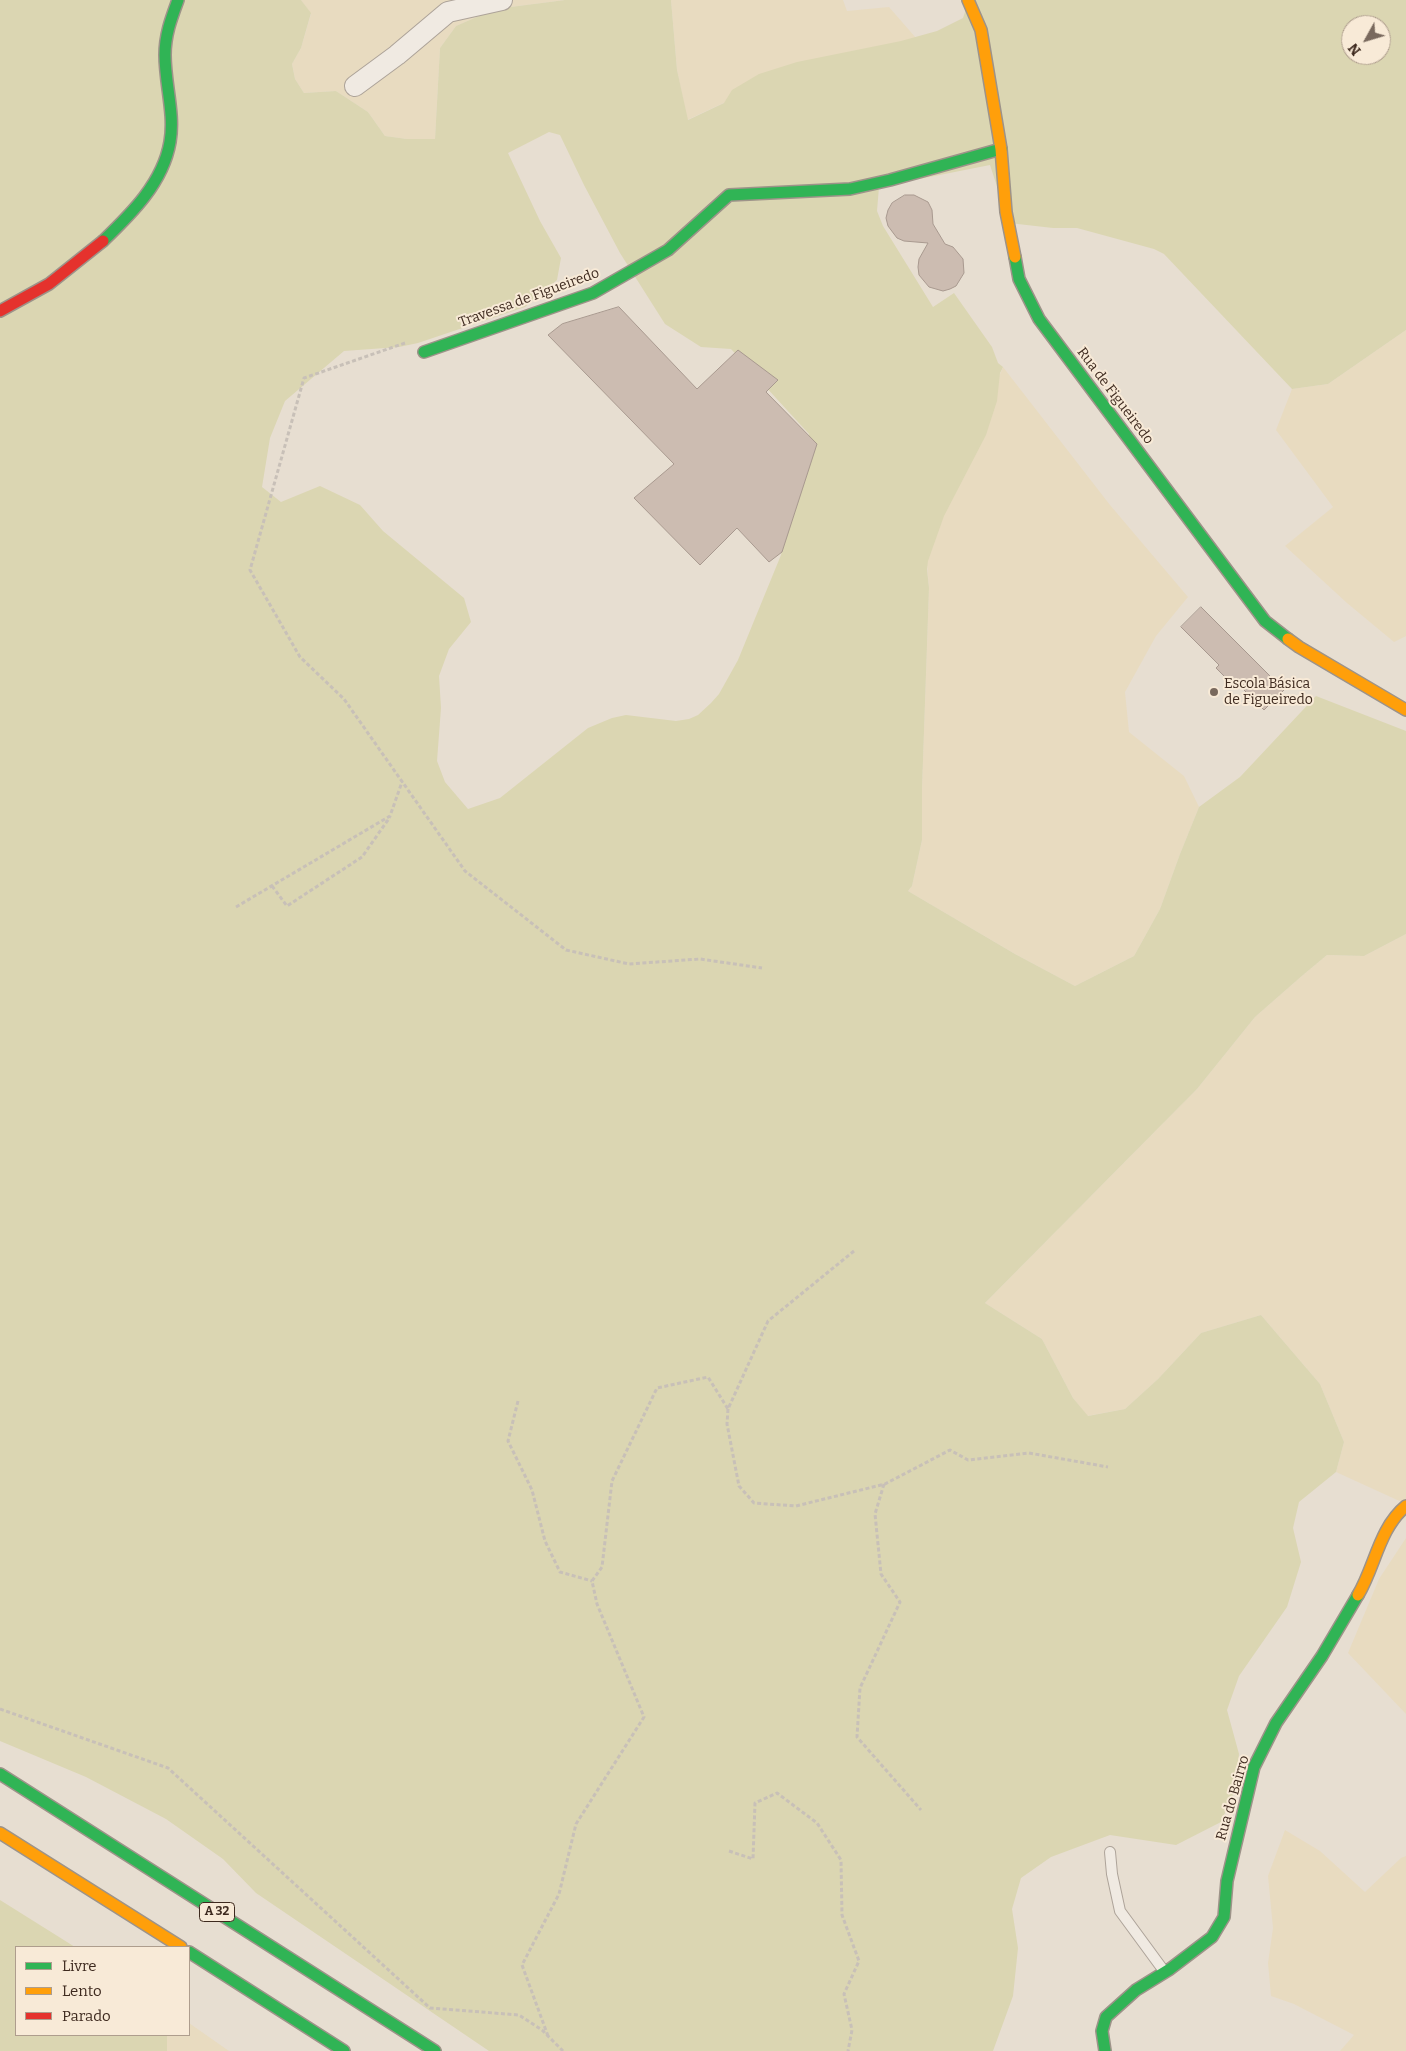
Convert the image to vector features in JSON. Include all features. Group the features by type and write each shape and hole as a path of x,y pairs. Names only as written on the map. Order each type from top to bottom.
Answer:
{"main road":[{"path":"0,311 36,292 74,266 138,205 165,162 171,124 166,55 168,29 178,0"},
{"name":"Rua de Figueiredo","path":"968,0 981,30 1001,148 1006,212 1019,279 1039,319 1266,621 1299,647 1406,710"},
{"name":"Travessa de Figueiredo","path":"424,352 593,293 668,250 729,195 850,189 890,180 1001,148"},
{"name":"Rua do Bairro","path":"1105,2051 1102,2031 1106,2017 1136,1990 1165,1972 1212,1937 1224,1917 1227,1881 1254,1767 1276,1723 1322,1656 1361,1591 1380,1544 1400,1511 1406,1506"},
{"name":"A 32","path":"0,1774 435,2051"},
{"path":"0,1833 179,1946"},
{"path":"190,1953 344,2051"}],"street":[{"path":"356,86 397,55 448,12 502,0"}],"lane":[{"path":"1110,1852 1112,1874 1120,1911 1165,1972"}],"path":[{"path":"424,352 404,342 304,378 250,570 300,657 344,699 465,871 566,950 629,964 700,959 762,968"},
{"path":"272,886 287,906 362,857 390,816 402,781"},
{"path":"236,907 390,816"},
{"path":"854,1251 768,1320 728,1409 727,1424 739,1486 754,1503 796,1506 885,1484 950,1450 968,1460 1028,1453 1108,1467"},
{"path":"548,2036 522,1965 559,1894 576,1824 644,1717 598,1604 592,1581 602,1566 612,1481 657,1388 708,1377 728,1409"},
{"path":"518,1401 508,1441 532,1490 546,1541 560,1572 592,1581"},
{"path":"885,1484 875,1514 881,1574 900,1602 860,1688 857,1737 921,1810"},
{"path":"0,1709 168,1768 430,2008 519,2015 542,2030 563,2051"},
{"path":"729,1851 753,1859 756,1803 777,1793 817,1823 841,1860 842,1915 859,1961 844,1994 852,2030 848,2051"}],"shaded area":[{"path":"0,0 301,0 311,13 301,48 292,64 295,79 304,93 336,91 368,112 385,136 407,139 435,139 440,48 456,26 495,9 565,0 671,0 677,70 688,120 724,103 732,90 759,74 797,62 901,41 937,31 963,18 969,0 1406,0 1406,330 1328,384 1292,389 1164,254 1154,249 1077,228 1053,228 1009,223 990,165 879,187 877,211 883,226 933,307 954,293 992,347 998,363 1003,367 1000,373 997,401 986,435 944,516 928,561 929,588 922,840 912,886 908,891 1015,954 1075,986 1134,956 1160,909 1199,807 1240,777 1316,696 1406,731 1406,934 1364,956 1327,955 1255,1017 1197,1089 985,1303 1042,1339 1073,1398 1088,1416 1125,1409 1158,1379 1201,1333 1261,1315 1320,1384 1344,1442 1336,1472 1299,1502 1293,1528 1301,1562 1287,1607 1239,1676 1227,1710 1239,1754 1235,1790 1221,1822 1176,1845 1110,1835 1051,1857 1021,1878 1012,1909 1018,1948 1013,1996 993,2051 489,2051 256,1893 223,1859 166,1819 86,1777 0,1741","holes":["549,132 560,135 620,253 665,324 701,347 731,349 809,434 789,507 781,555 738,660 719,694 711,703 698,715 689,719 676,721 626,715 612,718 588,728 500,798 468,809 445,782 437,761 441,708 439,676 449,649 471,622 464,598 383,531 360,505 320,486 281,502 262,487 270,438 285,401 344,351 399,347 418,343 525,307 557,280 561,258 540,221 508,153"]},
{"path":"301,0 565,0 495,9 456,26 440,48 435,139 407,139 385,136 368,112 336,91 304,93 295,79 292,64 301,48 311,14"},
{"path":"671,0 843,0 847,11 889,7 923,46 732,99 687,120 677,70"},
{"path":"1406,330 1406,636 1394,642 1347,603 1285,546 1333,507 1276,430 1292,389 1328,384"},
{"path":"1003,367 1110,505 1188,597 1156,636 1125,692 1129,732 1184,776 1199,807 1160,909 1134,956 1075,986 1015,954 908,891 912,886 922,840 929,588 926,553"},
{"path":"1406,934 1406,1504 1336,1472 1344,1442 1320,1384 1261,1315 1201,1333 1158,1379 1125,1409 1087,1416 1073,1398 1042,1339 985,1303 1197,1089 1255,1017 1327,955 1364,956"},
{"path":"1406,1538 1406,1714 1348,1653 1379,1579"},
{"path":"1285,1830 1320,1851 1365,1892 1401,1858 1406,1856 1406,2051 1340,2051 1354,2035 1294,2004 1271,1996 1268,1963 1273,1928 1268,1876"},
{"path":"0,1900 73,1946 15,1946 15,2036 167,2036 167,2051 0,2051"},
{"path":"190,2024 229,2051 167,2051 167,2036 190,2036"}],"building":[{"path":"905,195 914,195 928,202 932,210 933,224 945,244 953,247 963,259 964,273 956,286 943,291 929,287 919,275 918,267 919,259 928,243 904,241 897,238 888,226 886,218 888,210 892,203"},
{"path":"619,307 697,389 738,350 778,380 766,392 817,444 782,552 769,562 737,528 700,565 634,498 674,464 548,335 562,324"},
{"path":"1201,607 1284,690 1264,710 1235,681 1232,684 1216,668 1219,665 1181,627"}],"traffic: fast":[{"path":"103,241 135,209 161,171 166,157 170,142 171,110 165,66 165,48 169,27 178,0"},
{"path":"424,352 593,293 668,250 729,195 850,189 890,180 1001,149"},
{"path":"1015,257 1019,279 1039,319 1265,621 1288,639"},
{"path":"1105,2051 1102,2031 1106,2017 1136,1990 1170,1969 1212,1937 1224,1917 1227,1881 1254,1767 1276,1723 1322,1656 1358,1595"},
{"path":"0,1774 435,2051"},
{"path":"190,1953 344,2051"}],"traffic: slow":[{"path":"968,0 981,30 1001,149 1006,212 1015,257"},
{"path":"1288,639 1406,710"},
{"path":"1358,1595 1383,1536 1397,1515 1406,1506"},
{"path":"0,1833 179,1946"}],"traffic: jam":[{"path":"0,311 49,284 103,241"}],"place":[{"name":"Escola Básica de Figueiredo","path":"1214,692"}]}
